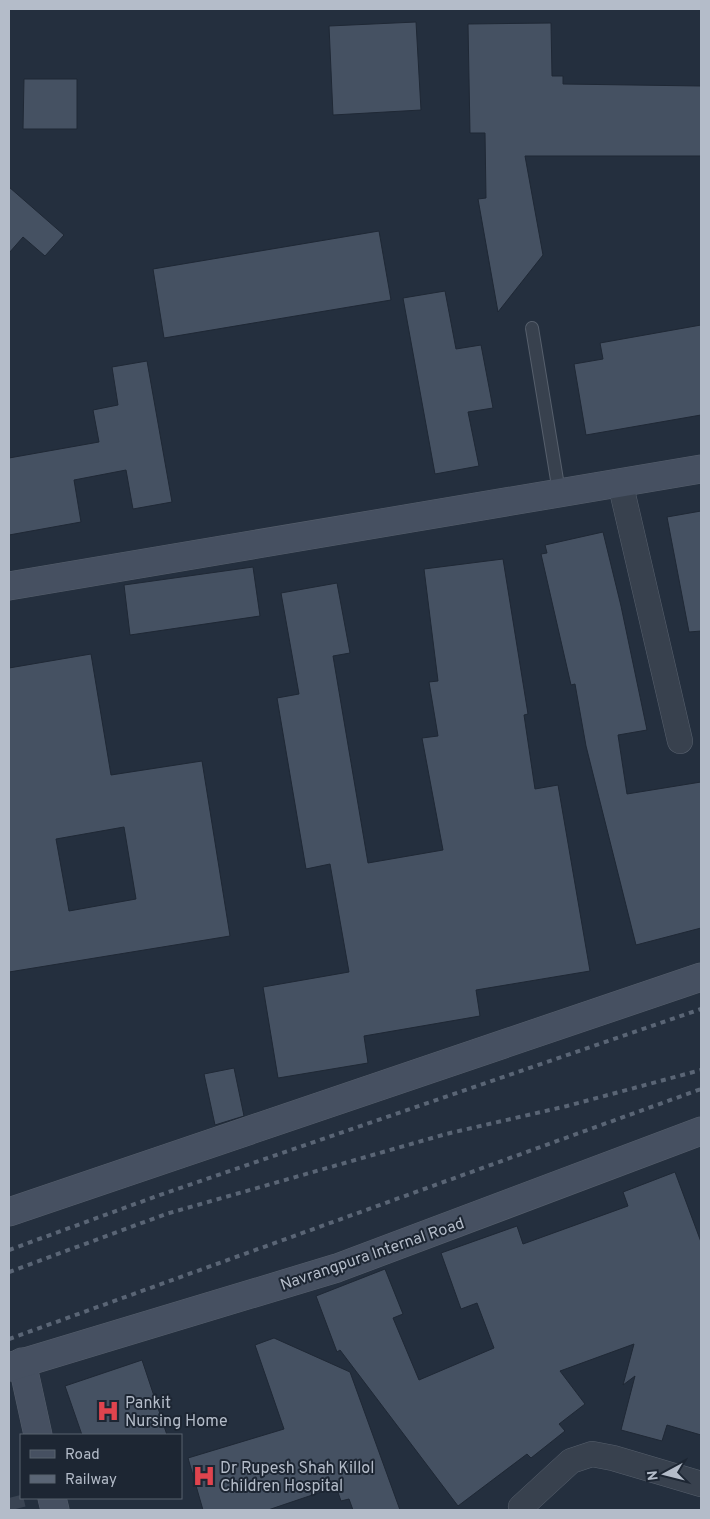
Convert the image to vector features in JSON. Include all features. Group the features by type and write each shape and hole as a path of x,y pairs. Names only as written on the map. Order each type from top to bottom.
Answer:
{"street":[{"path":"9,586 701,469"},
{"path":"620,482 680,741"},
{"path":"9,1212 701,977"},
{"name":"Navrangpura Internal Road","path":"15,1365 337,1268 701,1131"},
{"path":"15,1365 38,1434"},
{"path":"522,1510 521,1508 571,1461 592,1454 613,1458 701,1484"}],"lane":[{"path":"532,328 559,492"}],"building":[{"path":"416,22 421,110 333,115 329,26"},
{"path":"551,23 552,76 563,76 563,84 701,86 701,156 525,156 543,255 498,312 478,199 486,198 485,133 470,133 468,24"},
{"path":"24,79 77,79 77,129 23,129"},
{"path":"9,187 64,235 45,256 23,237 9,253"},
{"path":"379,231 391,300 164,338 153,269"},
{"path":"445,291 456,349 481,345 493,408 468,412 479,466 435,474 403,298"},
{"path":"701,325 701,415 586,435 574,364 603,359 600,343"},
{"path":"147,361 172,502 133,509 126,470 74,480 81,522 9,535 9,458 99,442 93,410 118,405 112,367"},
{"path":"701,511 701,631 689,632 667,517"},
{"path":"603,532 621,606 647,730 618,735 627,794 701,782 701,928 636,945 586,746 575,684 571,685 541,554 547,553 545,545"},
{"path":"503,559 528,714 524,715 535,789 558,785 590,971 476,990 480,1016 364,1036 368,1063 278,1078 263,987 349,972 330,864 306,869 277,698 299,694 281,593 337,583 350,653 333,656 368,863 443,850 422,738 438,736 429,682 438,681 424,569"},
{"path":"253,567 260,616 130,635 124,585"},
{"path":"91,654 111,775 202,761 230,936 9,972 9,668","holes":["124,827 136,899 69,911 56,839"]},
{"path":"234,1068 244,1116 215,1125 204,1074"},
{"path":"675,1172 701,1242 701,1435 667,1425 662,1441 621,1430 635,1376 623,1385 634,1344 560,1371 585,1404 559,1424 565,1431 531,1458 527,1454 458,1506 340,1350 337,1352 316,1296 385,1269 403,1314 393,1318 419,1380 494,1348 477,1303 461,1309 441,1253 517,1226 523,1244 628,1206 623,1192"},
{"path":"274,1338 350,1372 400,1510 353,1510 349,1499 341,1501 336,1487 268,1510 203,1510 188,1458 284,1429 255,1345"},
{"path":"142,1360 167,1434 82,1434 65,1386"}],"tunnel":[{"path":"9,1498 12,1510"}],"railway":[{"path":"9,1250 157,1196 701,1009"},
{"path":"9,1272 166,1214 446,1134 567,1106 701,1070"},
{"path":"9,1339 701,1089"}],"place":[{"name":"Pankit Nursing Home","path":"108,1411"},
{"name":"Dr Rupesh Shah Killol Children Hospital","path":"204,1476"}]}
